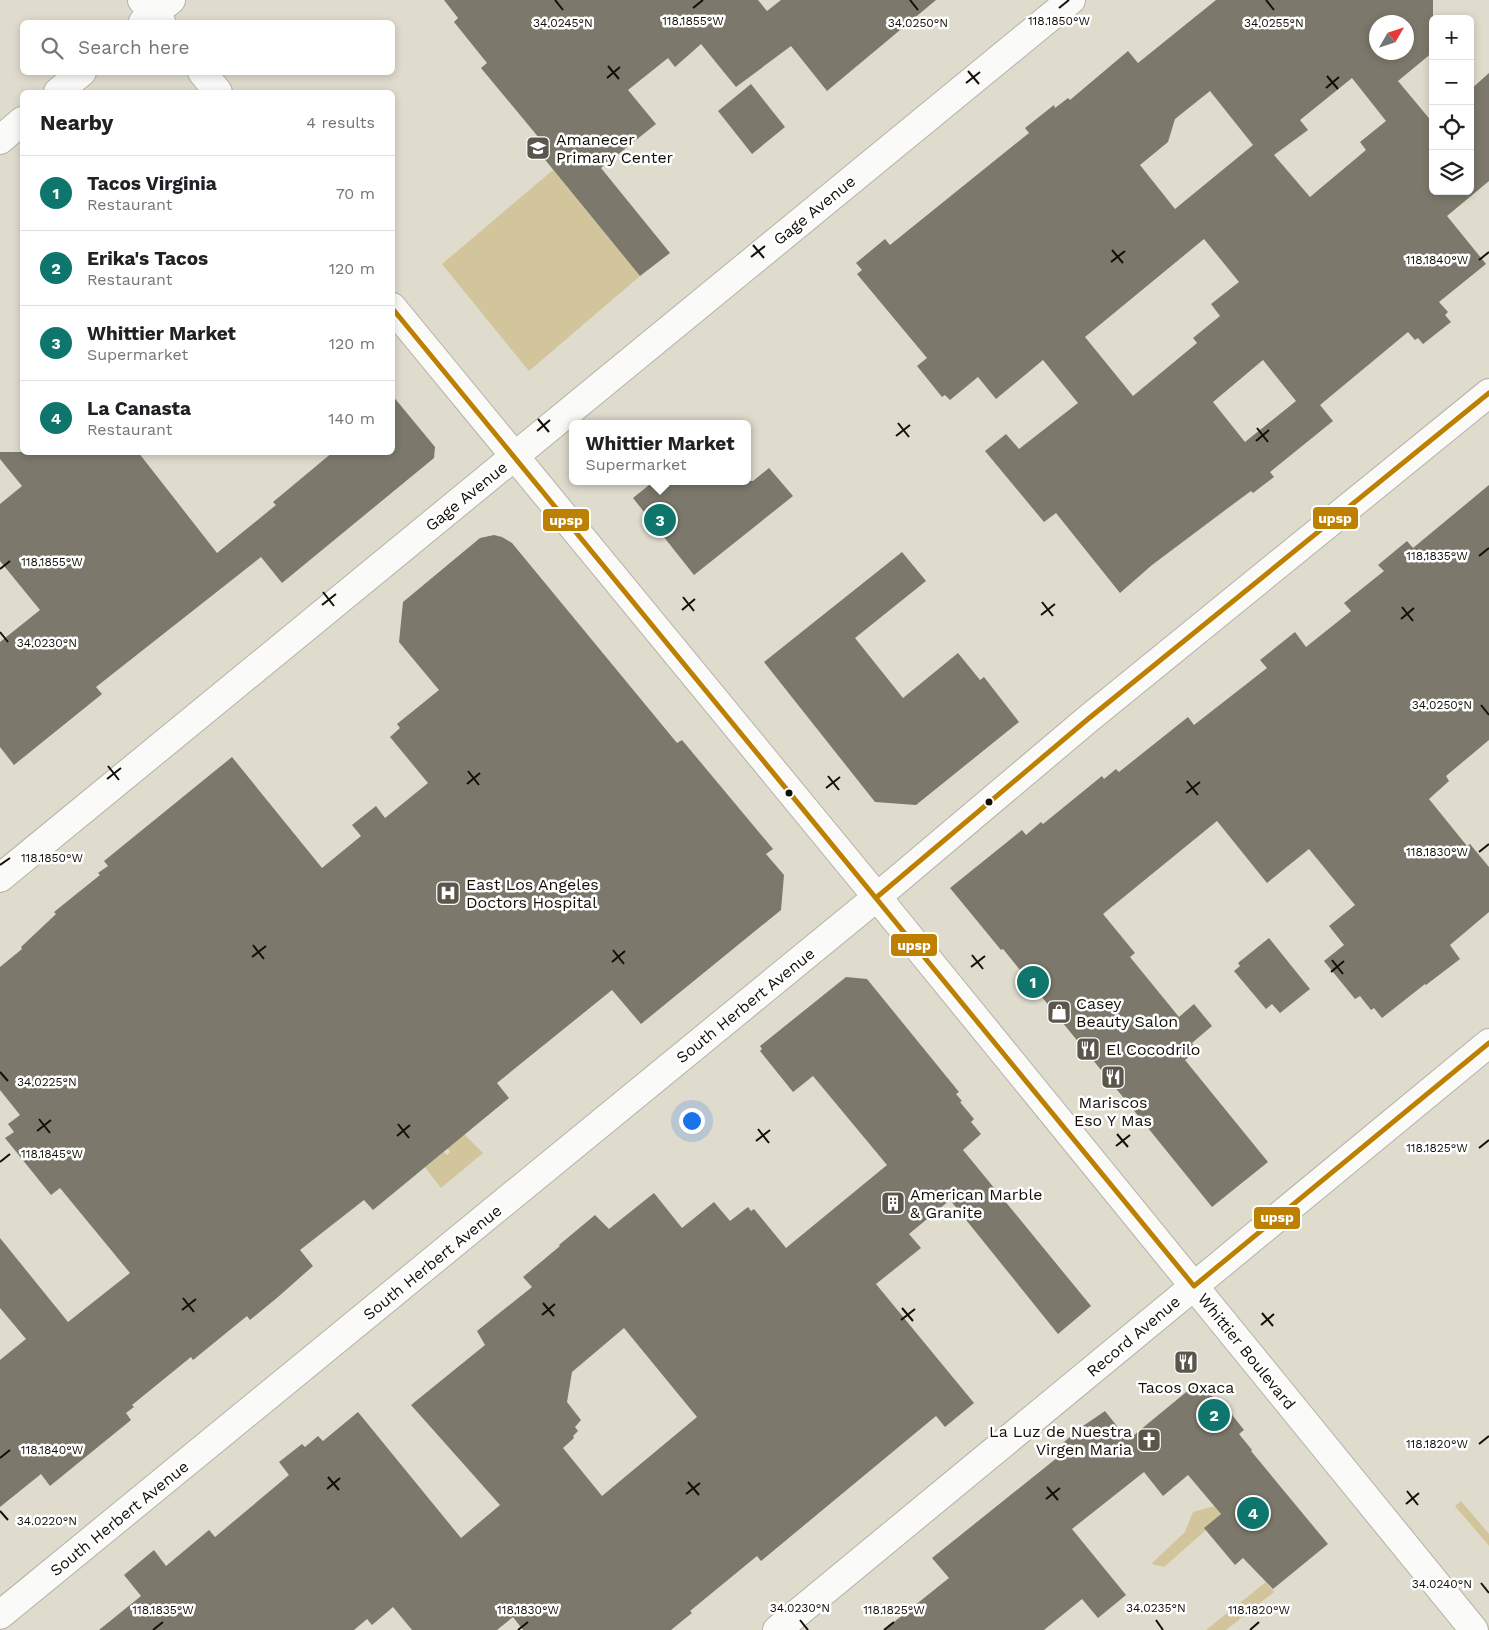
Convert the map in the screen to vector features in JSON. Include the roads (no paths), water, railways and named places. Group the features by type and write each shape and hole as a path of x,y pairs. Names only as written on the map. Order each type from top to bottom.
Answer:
{"street":[{"name":"Gage Avenue","path":"0,878 1071,0"},
{"path":"60,90 78,75"},
{"path":"204,75 216,90"},
{"path":"0,140 20,124"},
{"name":"Whittier Boulevard","path":"395,311 877,897 1474,1630"},
{"name":"South Herbert Avenue","path":"0,1616 877,897 1088,719 1489,393"},
{"name":"Record Avenue","path":"777,1630 1489,1043"}],"place":[{"name":"Amanecer Primary Center","path":"538,148"},
{"name":"Whittier Market","path":"660,520"},
{"name":"East Los Angeles Doctors Hospital","path":"448,893"},
{"name":"Tacos Virginia","path":"1033,982"},
{"name":"Casey Beauty Salon","path":"1059,1012"},
{"name":"El Cocodrilo","path":"1088,1049"},
{"name":"Mariscos Eso Y Mas","path":"1113,1077"},
{"name":"American Marble & Granite","path":"893,1203"},
{"name":"Tacos Oxaca","path":"1186,1362"},
{"name":"Erika's Tacos","path":"1214,1415"},
{"name":"La Luz de Nuestra Virgen Maria","path":"1149,1440"},
{"name":"La Canasta","path":"1253,1513"}]}
